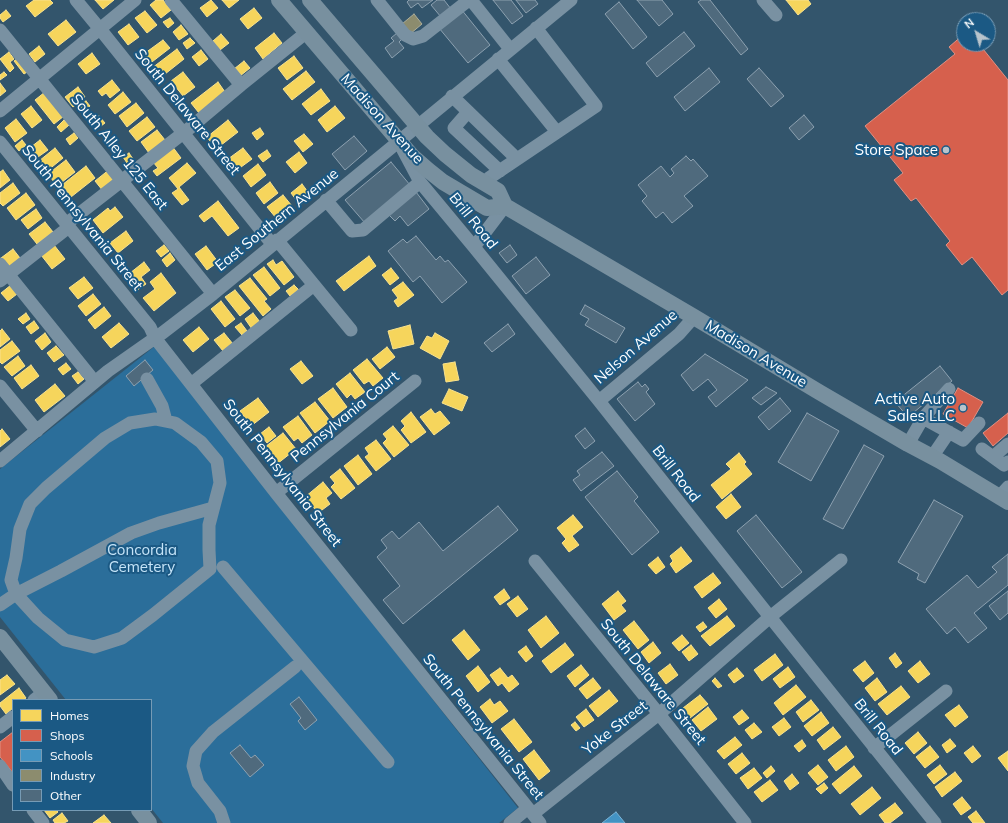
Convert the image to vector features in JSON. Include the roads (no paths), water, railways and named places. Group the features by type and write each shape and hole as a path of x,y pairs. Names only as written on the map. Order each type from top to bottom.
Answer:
{"main road":[{"name":"Madison Avenue","path":"279,0 412,156 443,182 459,193 487,208 505,206"},
{"name":"Madison Avenue","path":"310,0 417,125 445,154 471,175 498,191 505,206 908,444 1005,495"},
{"path":"0,637 43,697"},
{"path":"140,811 149,823"}],"street":[{"name":"South Delaware Street","path":"76,0 183,133 351,330"},
{"path":"0,111 135,0"},
{"path":"171,0 241,85"},
{"path":"377,0 405,35 414,39 423,36 470,0 510,49"},
{"name":"East Southern Avenue","path":"0,461 108,371 162,334 213,294 570,0"},
{"path":"763,0 776,15"},
{"path":"484,183 489,178 596,106 536,28"},
{"name":"South Alley 125 East","path":"0,30 213,294"},
{"path":"4,278 121,180 183,133 307,32"},
{"path":"498,59 557,132"},
{"path":"452,96 517,159"},
{"path":"468,112 454,128 500,171"},
{"name":"Brill Road","path":"399,141 420,182 599,402 935,823"},
{"name":"South Pennsylvania Street","path":"0,142 150,327 155,338 276,493 534,815"},
{"path":"326,200 352,231 363,230 420,182"},
{"path":"474,247 505,206"},
{"path":"0,264 4,278 95,382"},
{"path":"191,384 314,285"},
{"name":"Nelson Avenue","path":"599,402 679,334 694,317"},
{"path":"148,379 162,406 166,421"},
{"name":"Pennsylvania Court","path":"276,493 415,381"},
{"path":"0,386 36,431"},
{"path":"908,444 923,418 949,389"},
{"path":"923,418 963,440 979,423"},
{"path":"217,568 122,638 94,647 65,640 38,618 16,594 11,580 20,529 30,504 46,488 105,438 130,424 156,419 174,423 201,442 217,461 220,483 209,525 209,550 217,568 294,651 388,762"},
{"path":"932,457 949,432"},
{"path":"1007,466 988,453 1008,444"},
{"path":"0,605 16,594 132,533 159,523 213,508"},
{"name":"South Delaware Street","path":"536,560 745,823"},
{"name":"Yoke Street","path":"510,823 534,815 659,714 770,617 841,560"},
{"path":"294,651 295,667"},
{"path":"224,823 220,811 198,782 193,766 196,750 213,732 295,667 310,670"},
{"path":"874,748 946,691"},
{"path":"0,727 12,718"},
{"path":"0,766 12,784"},
{"path":"34,811 43,823"}],"place":[{"name":"Store Space","path":"946,150"},
{"name":"Active Auto Sales LLC","path":"963,408"}],"park label":[{"name":"Concordia Cemetery","path":"142,558"}]}
